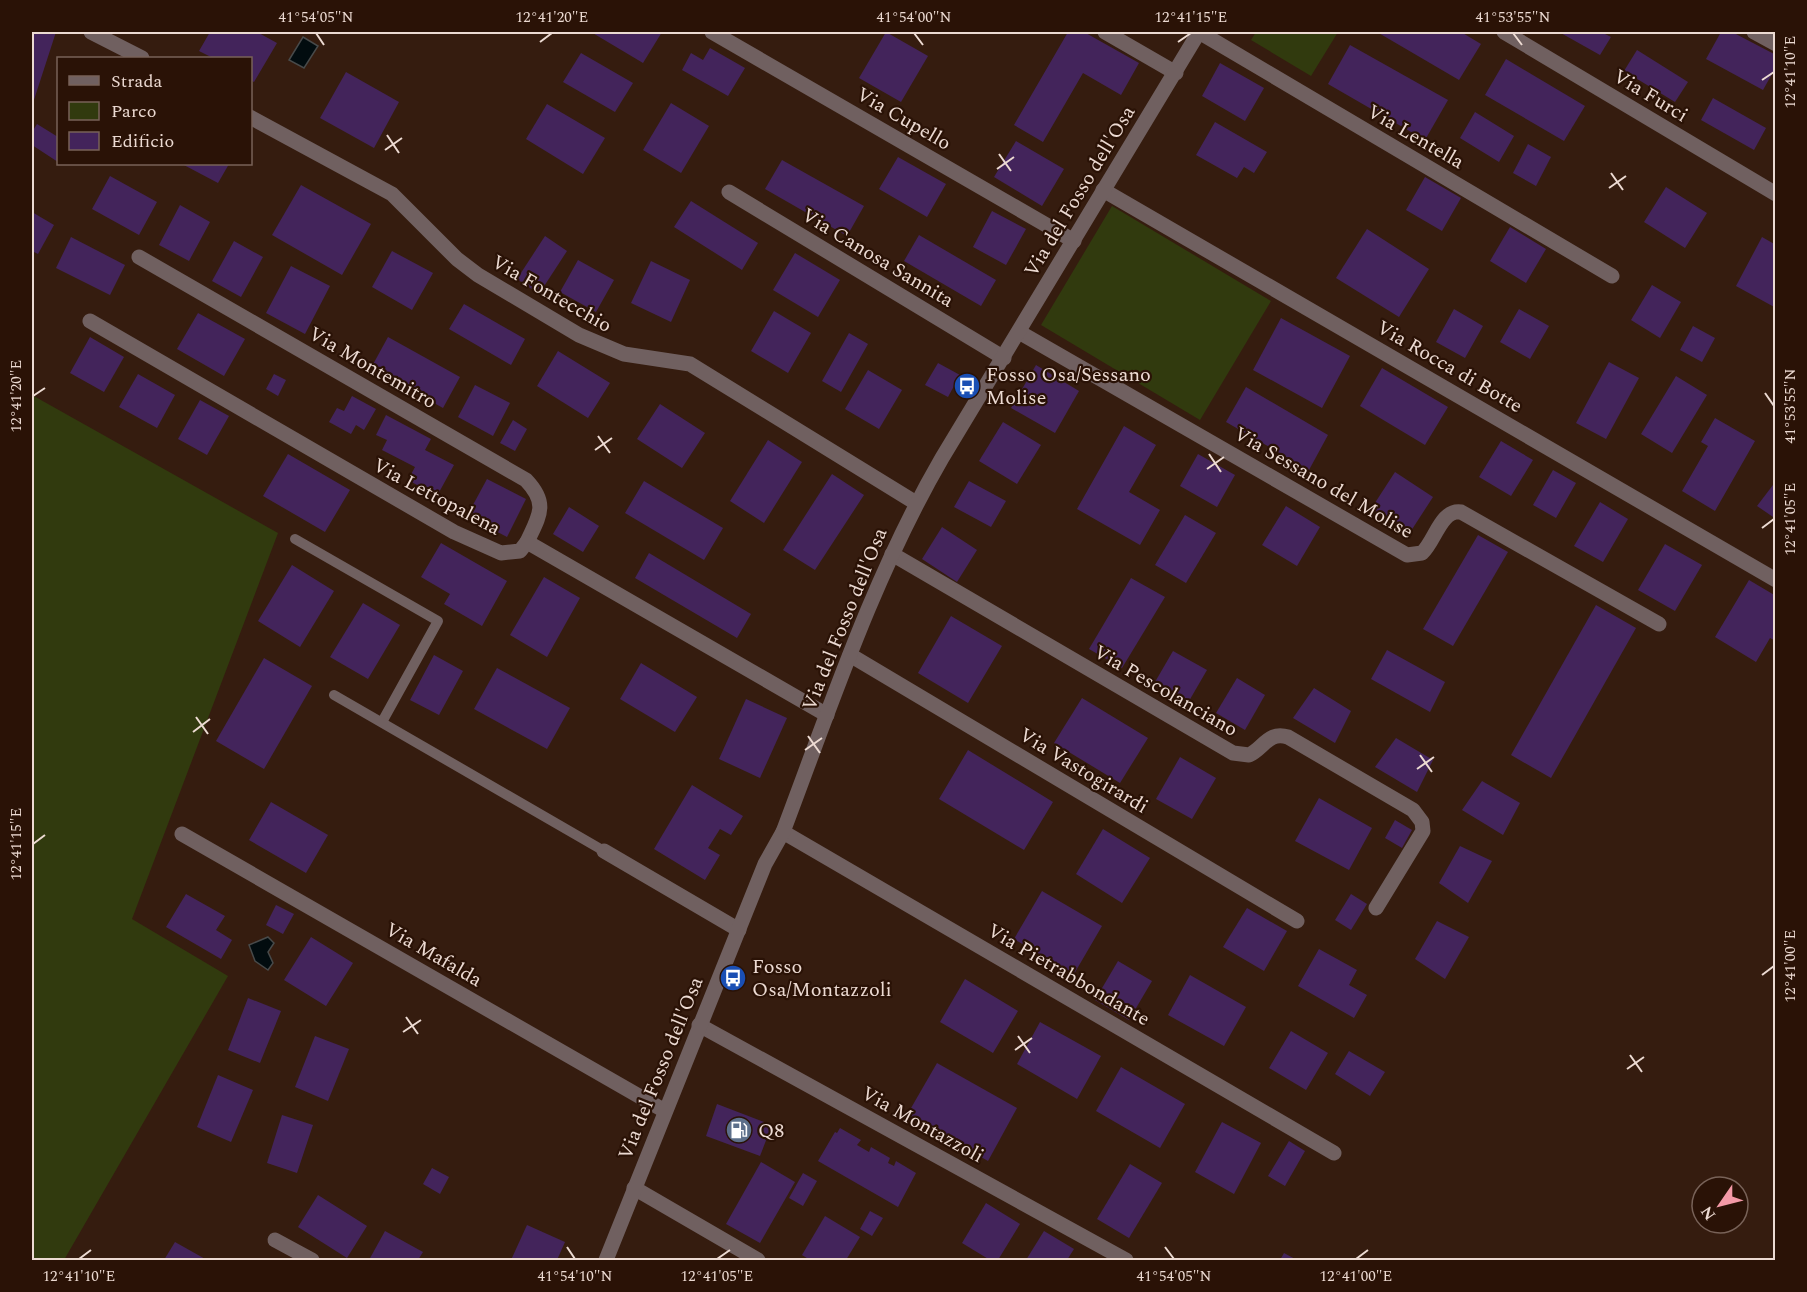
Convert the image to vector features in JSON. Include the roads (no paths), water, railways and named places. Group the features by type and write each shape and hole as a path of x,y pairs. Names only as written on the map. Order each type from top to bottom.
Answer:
{"street":[{"path":"92,32 140,57"},
{"name":"Via Cupello","path":"712,32 1074,241"},
{"path":"1105,32 1176,73"},
{"name":"Via del Fosso dell'Osa","path":"606,1260 765,864 783,832 850,655 916,503 1199,32"},
{"name":"Via Lentella","path":"1199,32 1612,276"},
{"name":"Via Furci","path":"1504,32 1776,194"},
{"path":"1754,32 1776,44"},
{"name":"Via Fontecchio","path":"252,118 392,194 457,259 478,275 579,335 624,354 690,364 916,503"},
{"name":"Via Rocca di Botte","path":"1103,190 1776,580"},
{"name":"Via Canosa Sannita","path":"729,192 1004,358"},
{"name":"Via Montemitro","path":"139,257 526,480 540,502 538,518 527,542"},
{"name":"Via Lettopalena","path":"90,321 454,532 501,553 520,550 527,542"},
{"name":"Via Sessano del Molise","path":"1019,332 1407,555 1422,553 1446,516 1455,511 1461,512 1659,624"},
{"path":"527,542 827,715"},
{"name":"Via Pescolanciano","path":"892,554 1233,753 1249,755 1270,737 1288,736 1417,813 1422,822 1423,831 1376,908"},
{"name":"Via Vastogirardi","path":"850,655 1297,921"},
{"name":"Via Pietrabbondante","path":"783,832 1334,1153"},
{"name":"Via Mafalda","path":"182,834 665,1111"},
{"path":"604,851 739,930"},
{"name":"Via Montazzoli","path":"699,1025 1126,1260"},
{"path":"634,1188 758,1260"},
{"path":"275,1240 312,1260"}],"lane":[{"path":"295,539 438,621 382,722"},
{"path":"334,695 604,851"}],"place":[{"name":"Fosso Osa/Sessano Molise","path":"967,386"},
{"name":"Fosso Osa/Montazzoli","path":"733,978"},
{"name":"Q8","path":"739,1130"}]}
